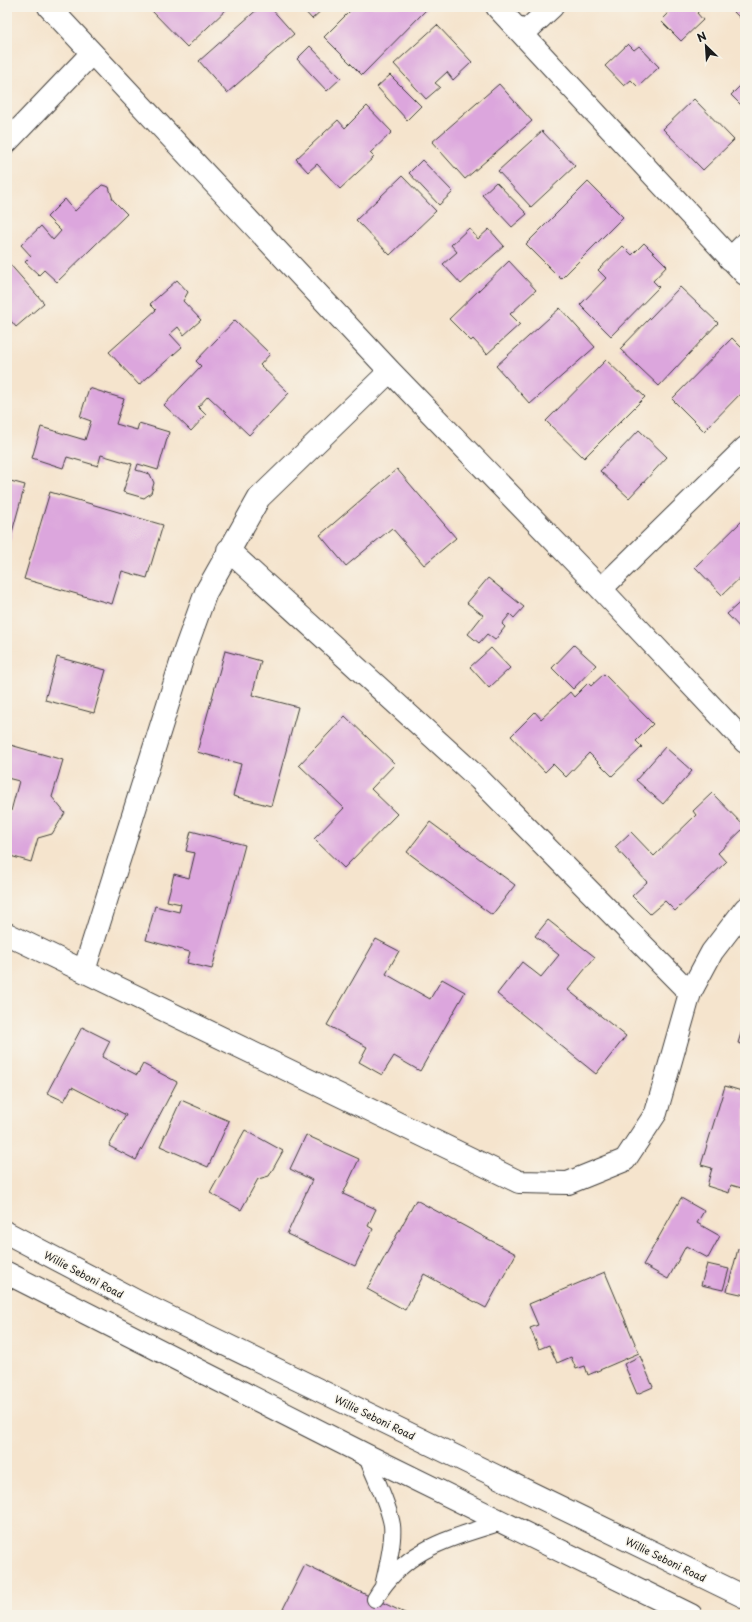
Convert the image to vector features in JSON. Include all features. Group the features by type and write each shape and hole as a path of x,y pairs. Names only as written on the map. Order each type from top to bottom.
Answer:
{"street":[{"path":"49,7 390,371 601,589 745,742"},
{"path":"497,7 737,252 745,274"},
{"path":"523,34 552,7"},
{"path":"7,142 92,53"},
{"path":"84,971 185,650 206,592 228,550 259,498 390,371"},
{"path":"601,589 745,448"},
{"path":"228,550 479,780 690,993"},
{"path":"7,934 519,1182 568,1183 625,1160 656,1113 690,993 712,952 745,909"},
{"name":"Willie Seboni Road","path":"7,1233 140,1303 745,1597"},
{"path":"7,1273 366,1455 691,1615"}],"lane":[{"path":"366,1455 392,1525 392,1537 383,1586"},
{"path":"375,1600 383,1586 404,1564 431,1546 502,1522"}],"building":[{"path":"156,7 229,7 187,47 152,11"},
{"path":"260,7 270,7 294,34 227,93 199,61"},
{"path":"301,7 325,7 312,19"},
{"path":"354,7 424,7 427,9 362,75 324,37"},
{"path":"662,7 703,7 697,13 703,20 681,41 661,21 668,14"},
{"path":"729,7 745,7 744,22"},
{"path":"437,25 472,62 453,80 447,72 435,83 440,87 426,99 394,64"},
{"path":"628,44 634,50 639,46 659,67 638,87 631,80 624,86 605,66"},
{"path":"310,46 341,78 327,91 297,59"},
{"path":"390,75 421,106 407,120 377,87"},
{"path":"745,81 745,109 731,95"},
{"path":"499,84 532,121 465,179 432,142"},
{"path":"694,99 734,140 703,170 663,129"},
{"path":"367,106 392,132 370,153 374,157 340,189 317,164 308,172 296,159 338,120 345,128"},
{"path":"542,131 575,166 531,207 498,171"},
{"path":"422,160 453,192 439,205 409,173"},
{"path":"402,176 436,211 390,255 356,220"},
{"path":"496,182 527,214 512,227 482,195"},
{"path":"588,182 623,217 561,279 526,244"},
{"path":"102,185 109,187 113,200 127,214 57,282 44,270 39,275 25,262 31,256 21,245 41,226 53,240 61,231 47,217 65,199 75,211"},
{"path":"469,228 478,239 489,229 504,246 461,284 443,264 457,252 451,245"},
{"path":"644,243 667,266 653,281 659,287 611,336 580,305 606,278 598,270 623,246 632,255"},
{"path":"7,261 44,303 16,327 7,316"},
{"path":"509,261 536,290 510,314 520,324 487,354 473,339 471,341 449,319"},
{"path":"177,280 188,292 183,301 201,320 184,335 178,327 170,334 182,347 139,385 109,352 156,310 150,304"},
{"path":"680,287 718,323 659,386 620,349"},
{"path":"560,308 595,347 530,404 496,366"},
{"path":"235,320 270,354 260,365 289,393 249,435 208,396 198,407 206,415 191,431 164,405 201,366 196,361"},
{"path":"732,338 745,351 745,389 704,431 672,399"},
{"path":"606,360 645,397 584,458 546,421"},
{"path":"89,388 124,399 116,424 137,430 139,423 169,432 158,470 138,464 136,470 150,474 154,483 151,493 144,498 123,492 132,464 101,455 98,466 67,457 63,468 32,458 41,427 85,440 91,421 80,417"},
{"path":"639,430 667,457 629,498 600,471"},
{"path":"397,469 456,538 424,565 392,528 346,566 320,535"},
{"path":"7,480 25,485 8,547 7,547"},
{"path":"50,492 163,525 147,578 122,571 112,604 24,579"},
{"path":"745,518 745,573 722,595 695,567"},
{"path":"488,578 524,607 514,618 510,614 502,624 505,627 495,640 487,634 479,643 468,634 483,615 467,603"},
{"path":"745,598 745,633 727,614"},
{"path":"574,645 596,665 573,689 552,668"},
{"path":"491,648 510,668 489,688 470,667"},
{"path":"225,651 261,661 252,695 298,707 271,806 233,796 241,764 197,752"},
{"path":"57,657 106,670 94,713 45,700"},
{"path":"604,674 653,724 636,741 642,747 612,776 589,753 566,777 553,764 545,772 511,736 535,712 541,719 570,692 574,697 588,683 591,686"},
{"path":"345,716 395,764 371,789 397,814 344,868 314,839 344,808 299,765"},
{"path":"7,744 63,760 52,797 65,813 52,834 38,838 31,862 7,855 7,810 11,811 19,781 7,778"},
{"path":"665,747 692,771 663,804 636,780"},
{"path":"712,793 745,827 718,853 726,862 675,911 665,901 650,914 632,896 647,882 615,847 631,832 654,856 696,815 693,811"},
{"path":"430,822 515,885 492,915 407,852"},
{"path":"191,831 245,845 212,969 187,963 190,952 146,940 155,906 179,912 181,904 167,901 174,874 189,878 195,853 186,851"},
{"path":"548,920 595,957 568,990 626,1036 596,1074 497,994 522,962 541,977 559,955 535,936"},
{"path":"376,939 399,951 386,974 430,999 442,979 465,992 420,1071 394,1056 382,1075 359,1062 367,1047 327,1025"},
{"path":"745,1020 745,1045 738,1043"},
{"path":"82,1027 110,1041 102,1057 137,1075 143,1064 177,1082 136,1160 109,1146 126,1115 72,1087 64,1101 47,1093"},
{"path":"725,1086 745,1092 745,1189 731,1185 729,1193 707,1186 712,1168 701,1165"},
{"path":"181,1100 229,1121 208,1167 160,1146"},
{"path":"245,1130 283,1151 269,1176 258,1179 241,1210 210,1193"},
{"path":"306,1135 359,1159 343,1194 376,1209 368,1226 373,1229 355,1266 287,1234 312,1180 290,1169"},
{"path":"681,1198 704,1211 697,1223 720,1236 708,1258 686,1246 668,1279 643,1265"},
{"path":"416,1200 516,1254 486,1308 424,1274 405,1310 367,1289"},
{"path":"738,1249 745,1250 745,1295 727,1291"},
{"path":"707,1264 729,1269 723,1290 701,1285"},
{"path":"605,1272 639,1353 588,1375 585,1366 576,1369 571,1357 557,1363 549,1345 539,1349 530,1328 538,1325 529,1304"},
{"path":"640,1356 653,1387 637,1394 624,1364"},
{"path":"305,1565 375,1599 409,1615 280,1615"}]}
